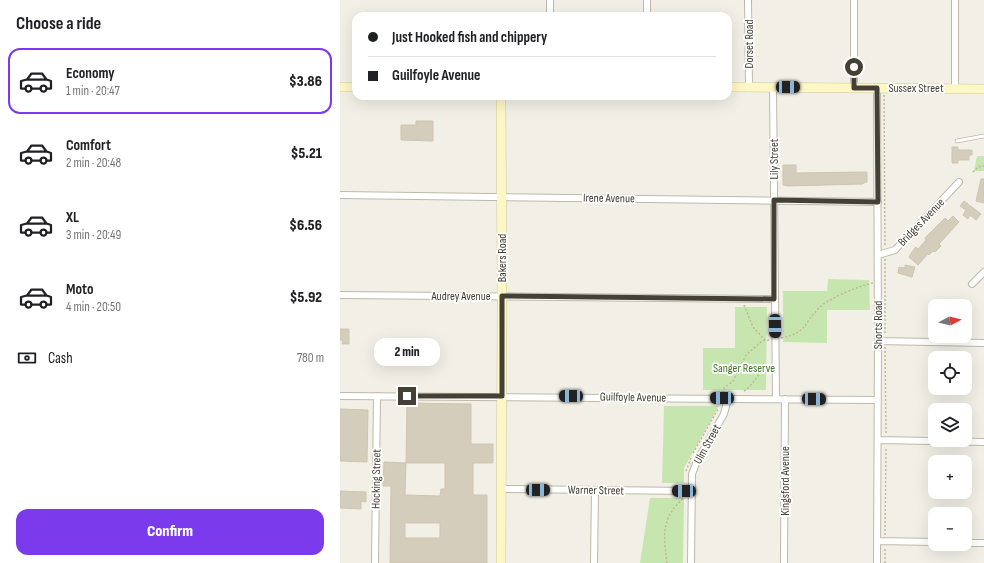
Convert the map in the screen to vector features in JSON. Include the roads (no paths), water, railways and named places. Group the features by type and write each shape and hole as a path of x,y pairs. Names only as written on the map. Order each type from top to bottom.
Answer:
{"street":[{"path":"550,0 550,12"},
{"path":"647,0 647,12"},
{"name":"Dorset Road","path":"748,0 749,87"},
{"path":"854,0 854,88"},
{"path":"955,0 955,88"},
{"path":"340,87 352,87"},
{"name":"Sussex Street","path":"732,87 984,89"},
{"name":"Lily Street","path":"773,87 776,398"},
{"name":"Shorts Road","path":"877,88 877,563"},
{"name":"Bakers Road","path":"501,100 501,563"},
{"name":"Bridges Avenue","path":"878,255 895,250 959,182"},
{"name":"Irene Avenue","path":"340,195 878,202"},
{"path":"972,284 984,272"},
{"name":"Audrey Avenue","path":"340,295 774,299"},
{"path":"878,341 984,343"},
{"name":"Guilfoyle Avenue","path":"340,396 785,398 878,400"},
{"name":"Hocking Street","path":"375,563 378,396"},
{"name":"Ulm Street","path":"691,563 693,469 724,414 728,398"},
{"name":"Kingsford Avenue","path":"784,563 785,398"},
{"path":"878,440 984,442"},
{"name":"Warner Street","path":"502,489 692,491"},
{"path":"594,563 595,490"},
{"path":"877,541 928,542"},
{"path":"972,543 984,543"}],"lane":[{"path":"957,141 984,136"}],"park label":[{"name":"Sanger Reserve","path":"744,368"}]}
